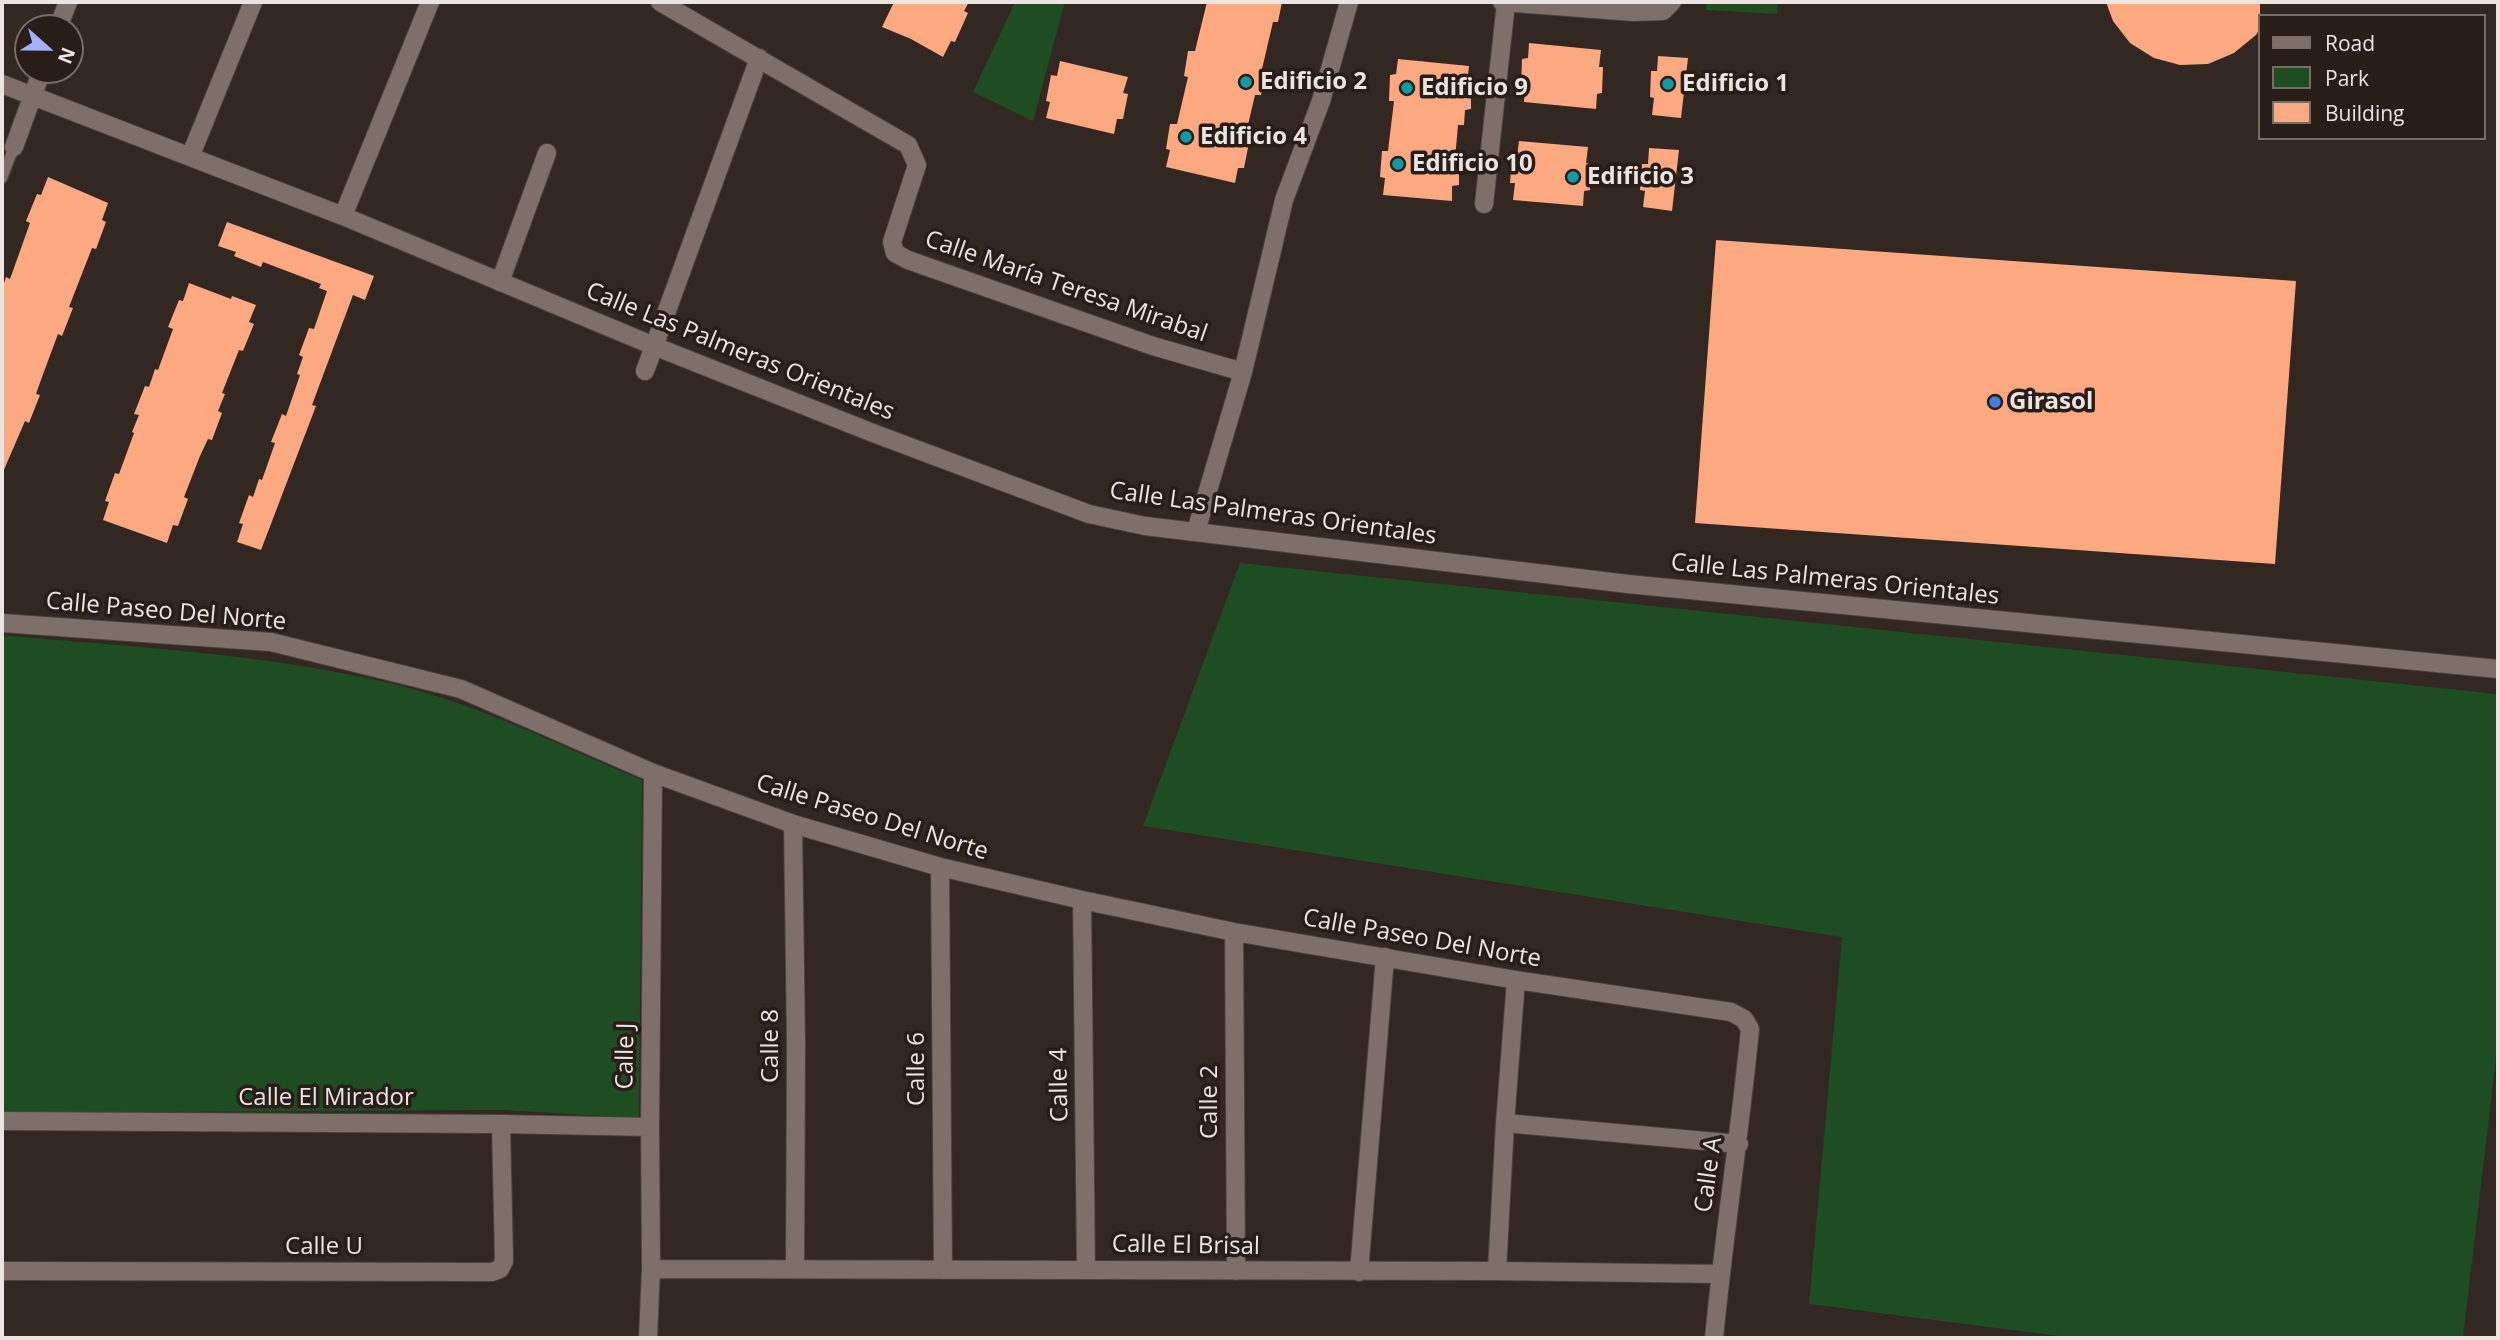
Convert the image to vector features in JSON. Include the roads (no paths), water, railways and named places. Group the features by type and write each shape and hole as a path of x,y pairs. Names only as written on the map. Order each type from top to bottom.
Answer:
{"street":[{"path":"190,157 253,2"},
{"path":"342,216 430,2"},
{"name":"Calle María Teresa Mirabal","path":"660,2 908,145 917,165 892,242 895,253 908,260 1140,341 1243,372"},
{"path":"1196,531 1243,372 1284,200 1321,101 1349,2"},
{"path":"1483,204 1504,2 1633,12 1663,11 1672,2"},
{"path":"645,371 759,58"},
{"name":"Calle Las Palmeras Orientales","path":"2,84 342,216 654,346 873,433 1089,514 1145,526 1628,584 2498,669"},
{"path":"15,147 37,84"},
{"path":"499,282 547,153"},
{"name":"Calle Paseo Del Norte","path":"2,623 271,642 461,689 653,773 793,824 940,867 1234,932 1516,980 1731,1012 1744,1019"},
{"name":"Calle J","path":"648,1338 651,1269 653,773"},
{"name":"Calle 8","path":"793,824 796,1044 794,1268"},
{"name":"Calle 6","path":"940,867 943,1270"},
{"name":"Calle 4","path":"1082,900 1086,1269"},
{"name":"Calle 2","path":"1234,932 1236,1271"},
{"path":"1359,1272 1385,957"},
{"path":"1497,1271 1516,980"},
{"name":"Calle A","path":"1714,1338 1720,1274 1739,1144 1750,1029 1744,1019"},
{"name":"Calle El Mirador","path":"2,1121 650,1127"},
{"path":"1505,1123 1739,1144"},
{"name":"Calle U","path":"2,1271 492,1272 500,1269 504,1261 501,1124"},
{"name":"Calle El Brisal","path":"651,1269 1720,1274"}],"lane":[{"path":"2,178 15,147"}],"place":[{"name":"Edificio 2","path":"1246,82"},
{"name":"Edificio 1","path":"1668,84"},
{"name":"Edificio 9","path":"1407,88"},
{"name":"Edificio 4","path":"1186,137"},
{"name":"Edificio 10","path":"1398,164"},
{"name":"Edificio 3","path":"1573,177"},
{"name":"Girasol","path":"1995,402"}]}
